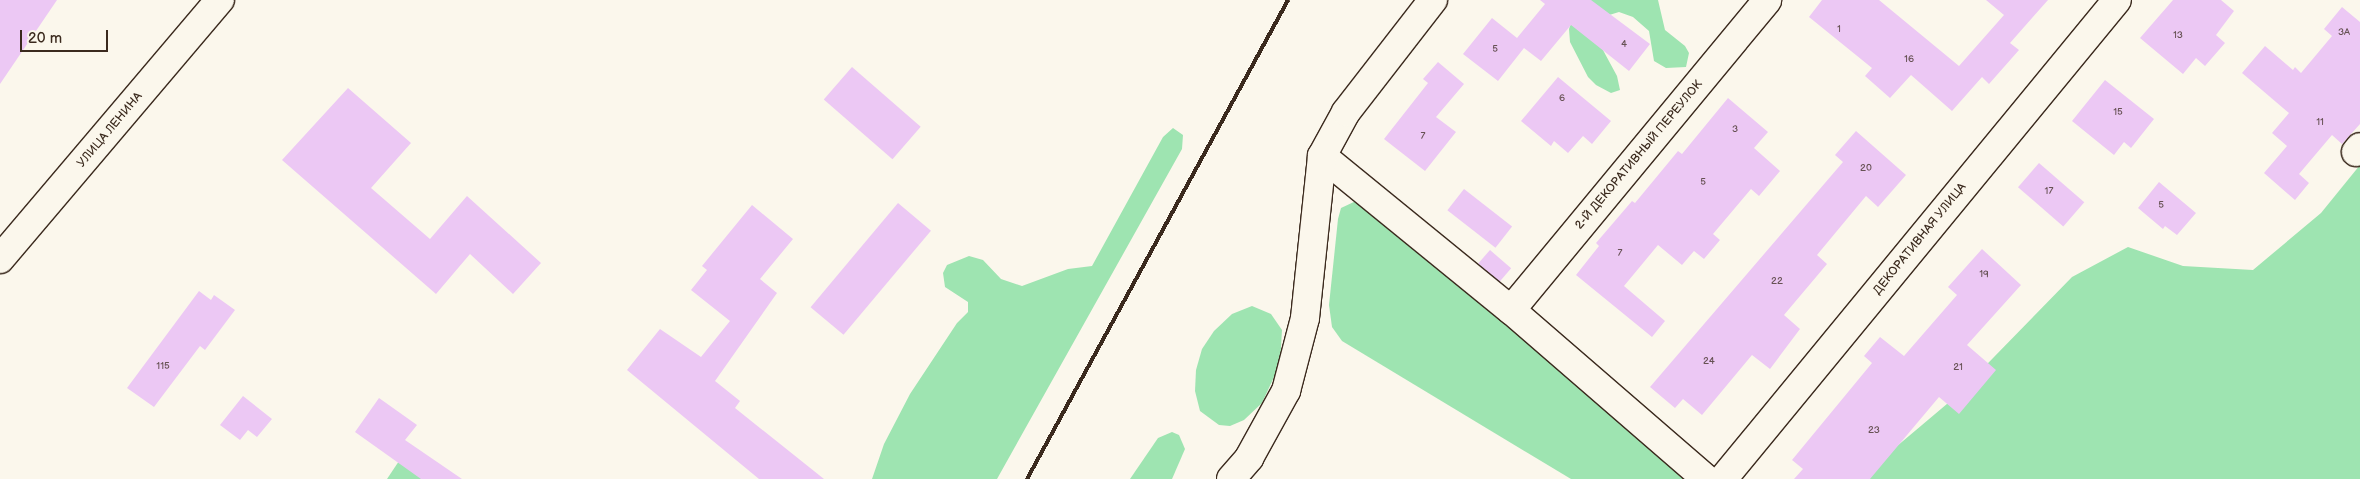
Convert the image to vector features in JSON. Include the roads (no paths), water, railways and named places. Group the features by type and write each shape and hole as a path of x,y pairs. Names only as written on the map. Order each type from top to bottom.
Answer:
{"street":[{"name":"УЛИЦА ЛЕНИНА","path":"0,259 220,0"},
{"path":"1231,479 1249,458 1286,391 1305,318 1322,156 1346,112 1433,0"},
{"name":"2-Й ДЕКОРАТИВНЫЙ ПЕРЕУЛОК","path":"1511,310 1767,0"},
{"name":"ДЕКОРАТИВНАЯ УЛИЦА","path":"1723,479 2117,0"},
{"path":"1322,156 1511,310 1706,479"}],"railway":[{"path":"1027,479 1288,0"}]}
